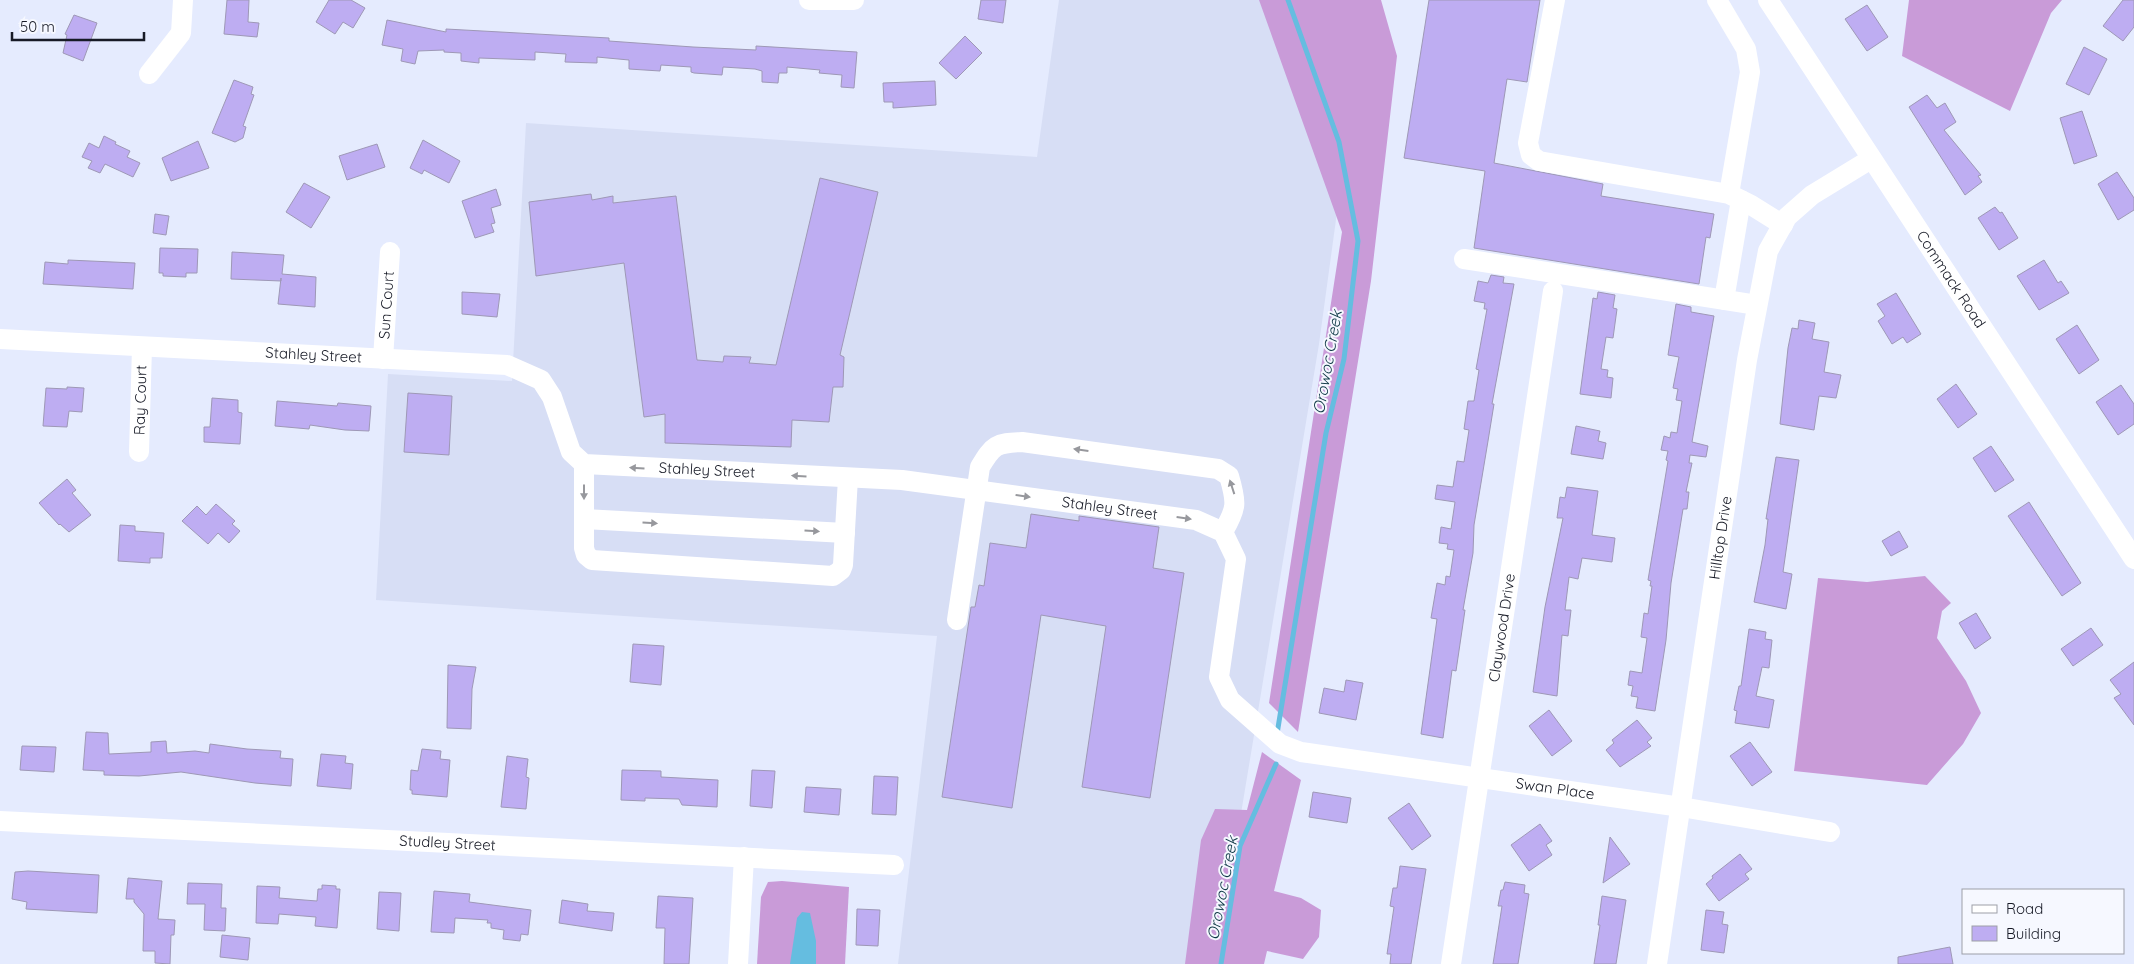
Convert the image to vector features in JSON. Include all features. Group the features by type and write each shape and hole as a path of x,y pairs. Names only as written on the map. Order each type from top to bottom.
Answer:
{"street":[{"path":"149,74 181,34 183,0"},
{"path":"809,0 854,0"},
{"path":"1555,0 1528,143 1531,155 1539,161 1735,197 1783,225"},
{"path":"1717,0 1746,50 1750,72 1724,300"},
{"name":"Commack Road","path":"1768,0 2134,559"},
{"name":"Hilltop Drive","path":"1657,964 1746,370 1768,251 1787,217 1812,195 1871,159"},
{"name":"Sun Court","path":"383,359 390,252"},
{"path":"1464,259 1758,305"},
{"name":"Claywood Drive","path":"1451,964 1553,291"},
{"name":"Stahley Street","path":"0,339 507,365 541,380 552,397 572,452 584,464 902,480 1196,520 1223,532"},
{"name":"Ray Court","path":"139,452 142,347"},
{"path":"957,620 975,490 980,467 990,449 1002,443 1022,442 1218,470 1229,476 1235,498 1235,511 1223,532"},
{"path":"584,464 584,548 586,555 592,560 833,576 841,570 843,565 848,478"},
{"path":"584,519 845,533"},
{"name":"Swan Place","path":"1223,532 1236,559 1219,677 1230,700 1280,744 1301,752 1681,807 1830,832"},
{"name":"Studley Street","path":"0,821 894,865"},
{"path":"738,964 744,857"}],"shaded area":[{"path":"1059,0 1366,0 1319,344 1216,964 898,964 937,636 376,600 388,374 512,381 526,123 1037,157"},
{"path":"1259,0 1381,0 1397,56 1371,281 1298,732 1269,703 1342,232"},
{"path":"1909,0 2062,0 2051,13 2010,111 1902,56"},
{"path":"1925,576 1951,603 1942,611 1937,638 1966,681 1981,713 1963,744 1927,785 1794,771 1818,578 1867,582"},
{"path":"1262,752 1301,780 1274,891 1301,898 1321,910 1319,937 1303,959 1267,951 1264,964 1185,964 1201,840 1215,809 1247,810"},
{"path":"782,881 849,887 845,964 757,964 761,897 768,882"}],"water":[{"path":"802,912 810,913 816,941 816,964 790,964 797,918"}],"building":[{"path":"227,0 249,0 248,22 259,23 257,37 224,34"},
{"path":"329,0 351,0 365,8 353,28 343,22 335,34 316,22"},
{"path":"981,0 1006,0 1003,23 978,19"},
{"path":"1429,0 1540,0 1527,82 1507,79 1494,163 1603,184 1601,196 1714,214 1710,238 1706,237 1699,284 1474,248 1485,171 1404,158"},
{"path":"2123,0 2134,0 2134,27 2123,41 2103,26"},
{"path":"1867,5 1888,37 1867,51 1845,19"},
{"path":"74,15 97,23 83,61 63,53 67,35 65,34"},
{"path":"387,20 446,32 446,29 609,38 609,41 693,47 756,50 756,46 857,52 854,88 841,87 842,75 819,73 820,70 787,67 787,73 779,73 778,83 762,82 762,71 755,69 723,67 722,75 694,73 691,72 691,67 661,65 660,71 629,69 629,60 597,57 597,63 565,62 566,54 535,52 535,60 479,58 479,63 461,61 461,53 444,52 444,50 418,51 415,64 401,61 403,49 382,45"},
{"path":"965,36 982,53 956,79 939,63"},
{"path":"2084,47 2107,59 2089,95 2066,84"},
{"path":"234,80 253,87 251,94 254,95 243,126 246,127 243,138 235,142 212,133"},
{"path":"935,81 936,105 893,108 893,102 884,102 883,83"},
{"path":"1927,95 1937,108 1945,103 1956,122 1944,130 1981,175 1978,176 1982,182 1965,195 1909,107"},
{"path":"2082,111 2097,156 2074,164 2060,118"},
{"path":"104,136 130,151 127,157 140,163 133,177 105,164 100,173 88,168 92,161 82,157 89,143 99,148"},
{"path":"423,140 460,161 449,183 424,170 422,174 410,168"},
{"path":"198,141 209,168 171,181 162,158"},
{"path":"377,144 385,167 347,180 339,156"},
{"path":"2117,172 2134,198 2134,210 2118,220 2098,184"},
{"path":"820,178 878,192 840,355 844,357 843,387 833,387 829,422 792,420 791,447 665,443 665,414 644,417 624,263 536,276 529,202 591,194 592,200 613,196 613,203 676,196 697,360 723,362 724,356 751,357 749,363 776,365"},
{"path":"304,183 330,197 311,228 286,212"},
{"path":"496,189 501,205 491,208 495,223 491,224 494,232 475,238 462,201"},
{"path":"1995,207 2000,213 2002,212 2018,238 1999,250 1978,218"},
{"path":"155,214 169,216 166,235 153,233"},
{"path":"160,248 198,249 197,273 186,273 186,277 163,276 163,273 159,273"},
{"path":"232,252 284,255 282,274 316,277 315,307 278,304 281,281 231,279"},
{"path":"68,260 135,263 133,289 43,284 45,262 68,264"},
{"path":"2044,260 2058,283 2061,281 2069,293 2039,310 2017,276"},
{"path":"1491,275 1504,277 1503,283 1514,284 1492,404 1494,404 1474,525 1473,553 1463,610 1465,610 1456,671 1452,670 1443,738 1421,734 1437,619 1431,618 1437,583 1445,585 1446,576 1450,577 1454,550 1447,549 1448,544 1439,543 1441,527 1451,529 1455,502 1435,499 1437,485 1453,487 1457,461 1464,462 1469,430 1464,429 1468,401 1474,401 1479,370 1476,369 1487,309 1484,309 1485,303 1474,301 1478,281 1488,283"},
{"path":"462,292 500,294 497,317 462,314"},
{"path":"1598,292 1615,295 1613,308 1617,309 1613,338 1606,337 1601,369 1608,370 1607,377 1613,378 1611,398 1580,394 1593,298 1597,299"},
{"path":"1896,293 1921,334 1907,343 1903,337 1892,344 1878,321 1885,316 1877,304"},
{"path":"1676,304 1691,307 1691,312 1714,316 1692,442 1708,446 1706,457 1690,455 1689,463 1692,463 1686,492 1689,492 1687,509 1683,509 1671,583 1666,640 1655,711 1636,708 1638,697 1631,696 1633,686 1628,685 1630,671 1642,673 1647,638 1641,637 1644,613 1648,614 1652,586 1650,586 1651,581 1648,580 1668,461 1666,460 1668,451 1661,450 1664,436 1670,438 1671,432 1677,433 1682,401 1676,400 1678,389 1673,388 1679,357 1668,355"},
{"path":"1799,320 1815,323 1812,339 1829,342 1824,372 1841,375 1836,398 1819,396 1814,430 1780,424 1788,348 1792,328 1798,329"},
{"path":"2077,325 2099,360 2079,374 2056,339"},
{"path":"1956,384 1977,414 1958,428 1937,399"},
{"path":"2121,385 2134,404 2134,424 2118,435 2096,402"},
{"path":"67,387 84,388 82,412 69,411 67,427 43,426 46,388 67,389"},
{"path":"408,393 452,396 449,455 404,452"},
{"path":"212,398 238,400 238,412 242,413 240,444 204,442 204,427 210,427"},
{"path":"277,401 337,406 338,403 371,406 369,431 310,425 309,429 275,426"},
{"path":"1576,426 1600,431 1598,441 1606,443 1603,459 1571,454"},
{"path":"1991,446 2014,480 1995,492 1973,458"},
{"path":"1776,457 1799,460 1783,572 1792,574 1786,609 1754,602 1765,545 1768,519 1766,519"},
{"path":"67,479 76,490 72,493 91,515 69,532 59,525 39,503"},
{"path":"1567,487 1598,491 1592,535 1615,538 1612,562 1582,558 1578,579 1569,577 1565,610 1571,610 1568,636 1562,635 1557,696 1533,692 1545,607 1563,518 1557,518 1560,497 1565,498"},
{"path":"2029,502 2081,583 2062,596 2008,516"},
{"path":"216,504 235,521 232,524 240,531 229,543 218,533 208,544 182,521 197,506 206,515"},
{"path":"1031,514 1079,521 1079,516 1159,527 1153,568 1184,573 1150,798 1082,787 1106,626 1041,615 1012,808 942,797 971,607 975,607 979,585 984,586 990,543 1026,548"},
{"path":"120,525 135,526 135,531 164,533 162,558 150,558 150,563 118,561"},
{"path":"1899,531 1908,547 1891,556 1882,541"},
{"path":"1976,613 1991,638 1975,649 1959,623"},
{"path":"2091,628 2103,645 2073,666 2061,649"},
{"path":"1749,629 1766,632 1765,639 1772,640 1769,668 1762,667 1756,696 1774,700 1769,728 1735,723 1737,711 1734,710 1739,686 1741,686"},
{"path":"633,644 664,646 661,685 630,682"},
{"path":"2134,662 2134,725 2114,698 2121,694 2110,680"},
{"path":"448,665 476,667 472,689 471,729 447,728"},
{"path":"1346,680 1363,683 1356,720 1319,713 1324,688 1344,692"},
{"path":"1549,710 1572,741 1552,756 1529,726"},
{"path":"1637,720 1652,738 1647,742 1651,746 1620,767 1606,750 1614,743 1612,740"},
{"path":"86,732 108,733 109,754 151,752 151,742 166,741 167,753 195,751 209,753 210,744 281,751 280,758 293,759 291,786 255,783 181,772 139,776 104,775 104,771 83,770"},
{"path":"1750,742 1772,772 1752,786 1730,756"},
{"path":"22,746 56,747 54,772 20,770"},
{"path":"422,749 441,751 440,759 450,760 447,797 412,794 412,790 410,790 411,770 418,771"},
{"path":"321,754 346,756 345,763 353,764 351,789 317,786"},
{"path":"507,756 528,759 526,777 529,778 526,809 501,807"},
{"path":"622,770 661,771 661,777 718,780 717,807 682,805 679,799 645,798 645,801 621,800"},
{"path":"752,770 775,771 772,808 750,806"},
{"path":"874,776 898,777 896,815 872,814"},
{"path":"806,787 841,789 839,815 804,812"},
{"path":"1313,792 1351,798 1347,823 1309,817"},
{"path":"1409,803 1431,836 1412,850 1388,818"},
{"path":"1540,824 1552,841 1546,845 1552,855 1529,871 1511,845"},
{"path":"1610,837 1630,864 1603,883"},
{"path":"1740,854 1752,869 1745,874 1749,879 1719,901 1706,884 1713,878 1712,876"},
{"path":"1400,866 1426,869 1411,964 1390,964 1391,954 1387,954 1394,907 1390,906 1393,888 1397,888"},
{"path":"15,872 99,875 97,913 26,909 27,902 12,899"},
{"path":"128,878 162,881 158,919 175,920 174,935 171,935 170,964 155,963 155,951 143,951 144,914 134,902 134,899 126,899"},
{"path":"1505,882 1525,885 1524,893 1529,894 1518,964 1493,964 1502,906 1498,906 1501,890 1503,890"},
{"path":"188,883 222,884 221,908 226,908 225,931 204,930 205,904 187,904"},
{"path":"322,885 336,886 336,889 340,889 337,928 315,926 316,917 279,914 278,924 256,923 257,886 280,887 279,898 317,901 318,889 322,889"},
{"path":"434,891 470,894 469,902 531,910 528,935 521,934 520,941 503,939 504,930 491,928 491,923 487,923 488,920 455,918 454,933 431,932"},
{"path":"379,892 401,893 399,931 377,929"},
{"path":"658,896 693,898 689,964 664,964 665,928 656,928"},
{"path":"1602,896 1626,900 1616,964 1594,964"},
{"path":"562,900 588,904 587,911 614,913 612,931 559,923"},
{"path":"857,909 880,910 878,946 856,945"},
{"path":"1706,910 1724,912 1722,924 1728,925 1724,953 1701,950"},
{"path":"222,935 250,938 248,960 220,957"},
{"path":"1950,947 1953,964 1898,964 1898,957"}],"waterway":[{"name":"Orowoc Creek","path":"1277,734 1326,433 1344,359 1358,241 1339,142 1288,0"},
{"name":"Orowoc Creek","path":"1221,964 1240,846 1276,764"}]}
